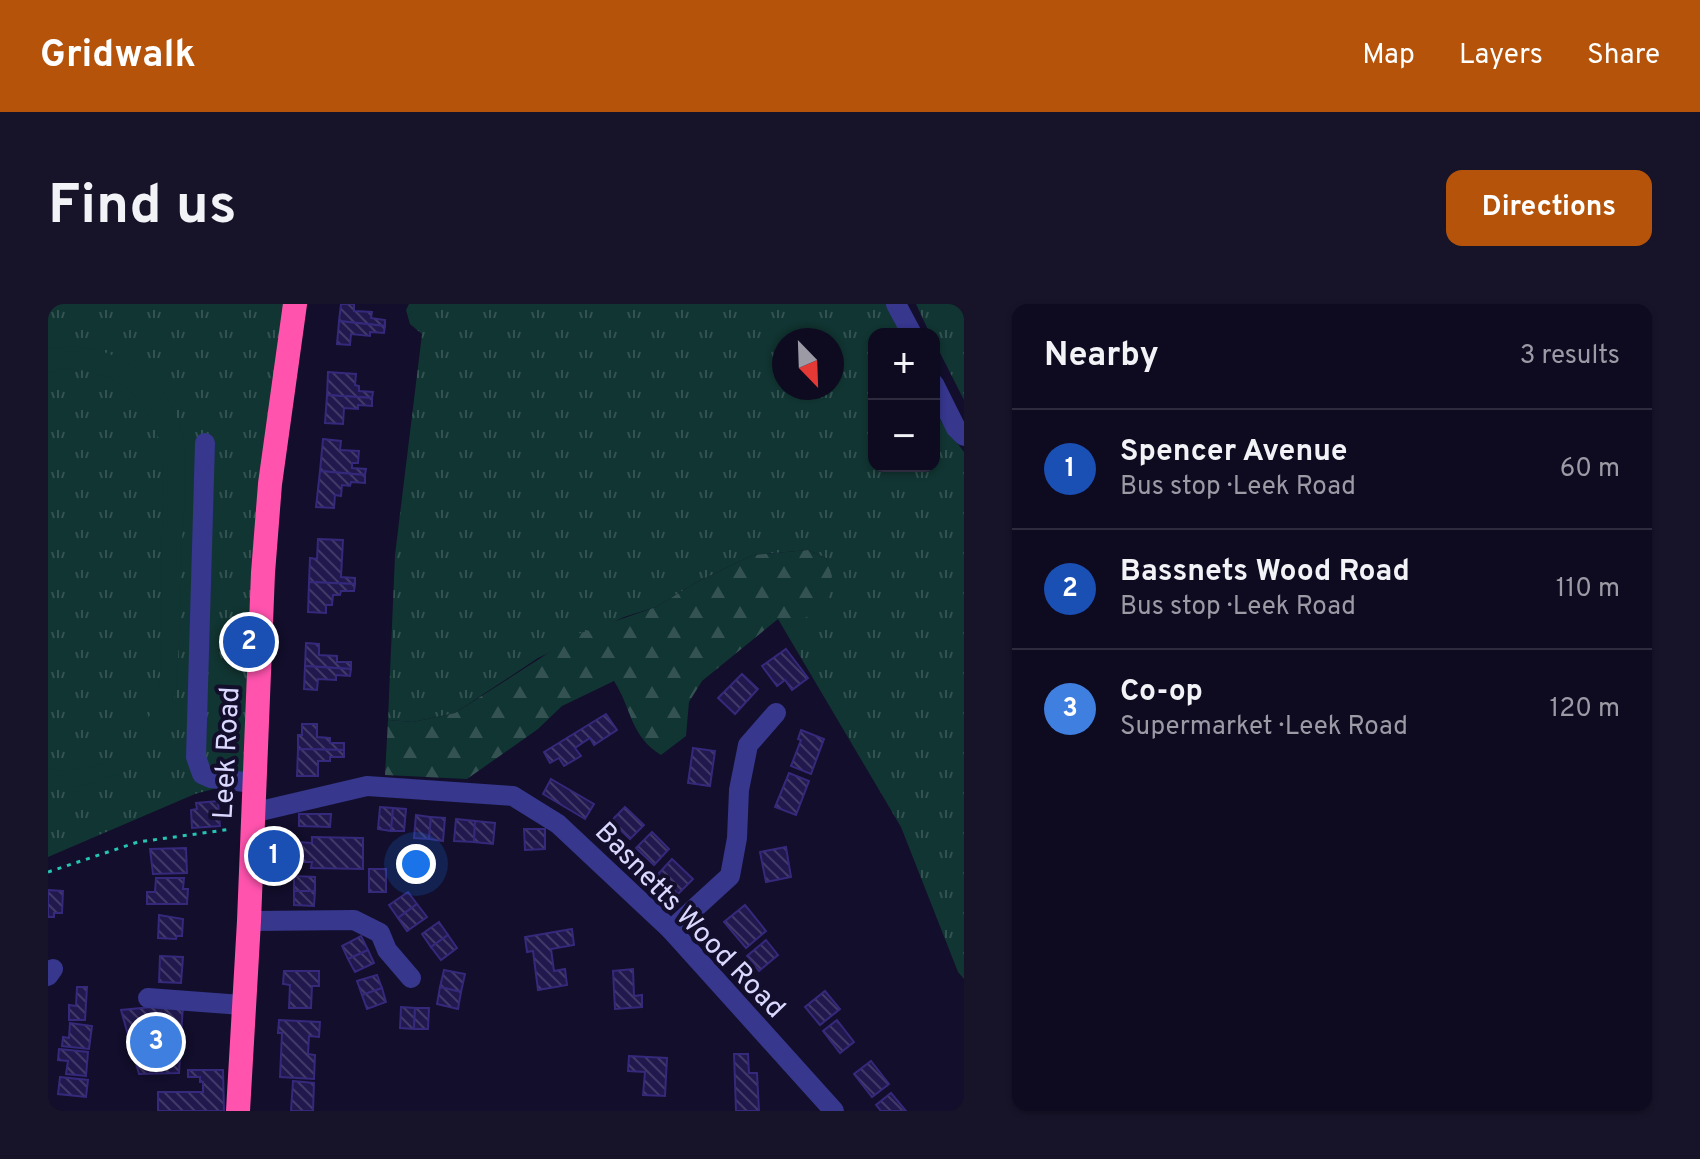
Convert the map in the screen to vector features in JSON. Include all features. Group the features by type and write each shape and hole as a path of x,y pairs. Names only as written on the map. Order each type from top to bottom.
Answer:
{"highway":[{"name":"Leek Road","path":"238,1111 270,484 295,304"}],"street":[{"path":"896,304 909,328"},
{"path":"940,396 956,428 964,436"},
{"path":"205,443 196,757 202,774 253,783"},
{"path":"671,930 730,876 737,838 739,790 748,745 776,713"},
{"name":"Basnetts Wood Road","path":"252,820 367,786 513,796 558,824 671,930 834,1111"},
{"path":"249,921 354,920 380,933 387,950 411,978"},
{"path":"148,998 242,1005"}],"path":[{"path":"48,872 138,842 252,820"}],"green space":[{"path":"48,304 286,304 242,790 221,787 195,794 48,857"},
{"path":"409,304 888,304 901,328 868,328 868,472 940,472 940,419 964,452 964,979 958,972 901,827 778,619 831,576 826,558 808,550 753,555 697,582 656,607 624,617 538,658 455,713 413,722 388,720 395,555 422,334 410,324 406,310"},
{"path":"916,304 964,304 964,400 940,353 940,328 927,328"},
{"path":"75,346 116,356 150,378 174,410 181,429 186,473 177,684 162,730 135,763 117,775 96,782 73,787 48,787 48,769 89,767 108,760 124,749 148,719 160,680 163,458 158,437 139,401 109,378 91,372 48,372 48,349"},
{"path":"808,550 826,558 832,576 824,609 796,622 778,619 702,681 689,702 686,736 661,755 637,731 614,681 562,706 538,729 467,779 385,775 388,720 413,722 455,713 578,634 656,607 697,582 753,555"}],"building":[{"path":"341,304 354,304 354,311 372,312 371,318 385,320 385,326 339,321"},
{"path":"339,321 385,326 384,333 370,332 370,336 351,334 350,345 337,344"},
{"path":"328,372 356,374 355,385 359,386 359,391 373,392 372,398 327,395"},
{"path":"327,395 372,398 372,406 344,408 343,424 325,423"},
{"path":"323,439 341,441 340,450 359,451 358,463 352,463 352,468 366,469 365,475 320,471"},
{"path":"320,471 365,475 365,483 342,485 341,496 335,495 334,508 316,507"},
{"path":"318,539 343,540 341,577 355,578 355,584 309,582 310,558 317,559"},
{"path":"309,582 355,584 354,591 341,591 340,595 333,595 332,605 326,605 326,613 308,612"},
{"path":"306,643 319,644 319,655 337,656 337,662 351,662 351,669 305,666"},
{"path":"786,649 808,678 792,690 785,680 777,686 762,666"},
{"path":"305,666 351,669 350,676 336,675 336,680 318,679 317,690 304,689"},
{"path":"742,674 758,689 735,714 718,698"},
{"path":"606,714 617,730 594,745 590,738 575,748 581,756 564,766 559,758 550,763 544,752"},
{"path":"302,724 317,724 317,737 330,738 330,743 344,743 344,750 298,749"},
{"path":"801,730 824,739 811,774 791,766 801,740 798,739"},
{"path":"693,748 715,751 710,786 688,783"},
{"path":"298,749 344,750 344,757 318,761 318,776 297,776"},
{"path":"789,773 809,781 796,815 775,807"},
{"path":"551,779 594,804 585,819 543,794"},
{"path":"218,801 220,826 192,828 191,810 197,809 196,803"},
{"path":"380,807 393,808 391,831 378,829"},
{"path":"625,807 644,825 630,839 611,821"},
{"path":"393,808 406,809 404,831 391,831"},
{"path":"299,814 331,814 330,827 299,826"},
{"path":"416,815 431,817 429,839 414,838"},
{"path":"431,817 445,818 443,841 429,839"},
{"path":"456,819 475,821 474,842 454,841"},
{"path":"475,821 495,823 493,844 474,842"},
{"path":"524,829 545,829 545,849 525,850"},
{"path":"652,832 669,849 654,865 636,848"},
{"path":"312,837 363,838 363,869 311,868 312,862 298,862 298,842 312,843"},
{"path":"786,847 791,877 766,882 760,852"},
{"path":"186,848 187,873 153,874 150,849"},
{"path":"672,859 693,879 678,894 658,874"},
{"path":"369,869 386,869 386,892 369,892"},
{"path":"294,876 315,877 315,891 294,891"},
{"path":"156,878 184,878 183,889 188,889 187,904 147,904 147,892 155,892"},
{"path":"48,890 63,891 62,913 54,913 54,917 48,917"},
{"path":"294,891 315,891 314,906 294,905"},
{"path":"408,892 417,904 398,918 389,905"},
{"path":"417,904 427,917 407,931 398,918"},
{"path":"745,905 766,931 746,948 724,922"},
{"path":"159,915 183,919 182,936 176,939 158,938"},
{"path":"439,922 448,935 431,947 422,934"},
{"path":"572,929 574,945 551,949 554,971 565,969 567,985 538,990 533,951 527,952 525,937"},
{"path":"448,935 457,948 441,960 431,947"},
{"path":"361,936 368,950 348,959 342,946"},
{"path":"766,940 778,955 759,971 747,956"},
{"path":"368,950 374,963 355,972 348,959"},
{"path":"160,956 183,957 181,983 159,982"},
{"path":"633,969 634,996 642,995 642,1007 615,1009 613,971"},
{"path":"444,970 465,974 461,992 440,987"},
{"path":"284,971 319,971 319,986 312,986 311,1008 289,1008 290,985 283,984"},
{"path":"377,975 382,988 362,995 357,981"},
{"path":"77,987 87,987 85,1020 69,1020 69,1005 76,1006"},
{"path":"440,987 461,992 458,1009 437,1004"},
{"path":"382,988 386,1002 367,1009 362,995"},
{"path":"825,991 840,1009 820,1025 805,1007"},
{"path":"183,1004 179,1073 139,1074 121,1010"},
{"path":"401,1007 415,1008 414,1029 400,1028"},
{"path":"415,1008 429,1008 428,1029 414,1029"},
{"path":"279,1020 320,1022 319,1037 309,1036 308,1054 315,1055 314,1079 280,1077 282,1033 278,1033"},
{"path":"837,1020 854,1042 840,1053 823,1031"},
{"path":"70,1023 92,1026 89,1049 62,1046 63,1037 69,1038"},
{"path":"59,1049 88,1052 86,1076 66,1074 68,1061 58,1060"},
{"path":"734,1054 748,1054 749,1073 757,1073 759,1111 736,1111"},
{"path":"629,1056 667,1058 665,1096 643,1095 645,1072 628,1071"},
{"path":"871,1061 889,1084 872,1097 854,1074"},
{"path":"188,1070 223,1070 224,1111 158,1111 158,1092 203,1092 200,1077 188,1077"},
{"path":"60,1077 88,1080 86,1097 58,1094"},
{"path":"293,1081 314,1083 313,1111 291,1111"},
{"path":"891,1093 906,1111 881,1111 876,1105"}],"place":[{"name":"Bassnets Wood Road","path":"249,642"},
{"name":"Spencer Avenue","path":"274,856"},
{"name":"Co-op","path":"156,1042"}]}
